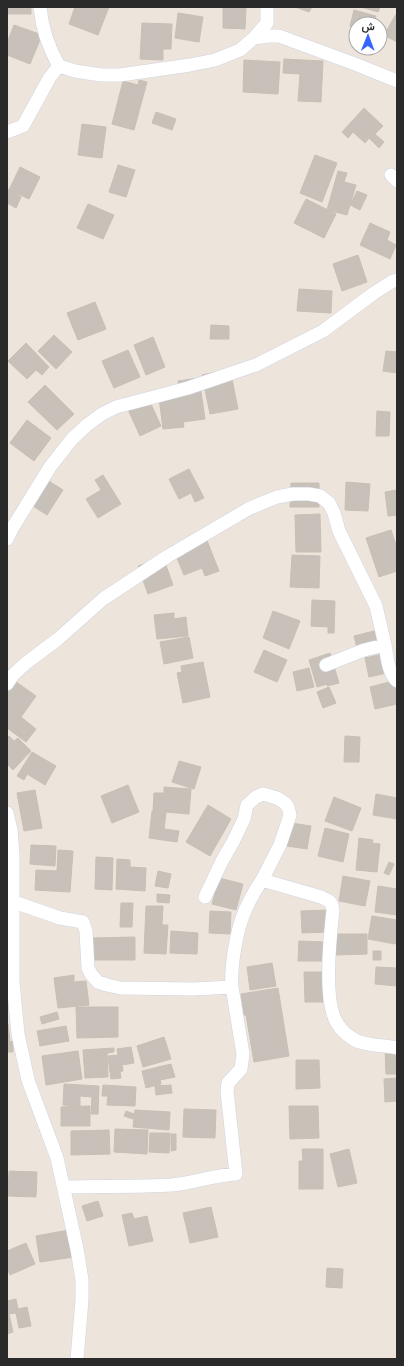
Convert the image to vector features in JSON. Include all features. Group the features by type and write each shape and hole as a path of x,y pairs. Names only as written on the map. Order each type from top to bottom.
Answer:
{"street":[{"path":"40,7 41,20 45,36 59,66 75,71 101,75 120,75 190,66 215,60 240,50 254,38 267,23 267,7"},
{"path":"254,38 279,36 397,81"},
{"path":"7,132 23,126 50,77 59,66"},
{"path":"7,539 50,467 72,439 102,414 116,408 188,388 256,365 324,330 374,294 393,281 397,280"},
{"path":"7,684 13,675 26,663 58,639 103,599 168,556 250,508 277,497 293,494 320,496 329,503 342,537 376,606 386,645 390,670 397,681"},
{"path":"326,665 364,650 386,645"},
{"path":"64,1187 173,1184 201,1180 225,1174 236,1174 227,1091 228,1083 240,1069 243,1054 231,981 235,942 245,907 251,895 262,880 280,845 290,815 285,803 277,798 263,794 256,797 247,805 244,819 205,897"},
{"path":"7,813 11,830 13,854 13,982 18,1034 28,1080 57,1158 82,1280 81,1325 78,1359"},
{"path":"262,880 329,900 333,910 329,946 330,994 332,1010 336,1022 345,1033 356,1041 397,1048"},
{"path":"14,902 60,918 83,922 86,931 88,968 94,978 107,985 121,988 193,989 232,987"}],"building":[{"path":"7,7 31,7 31,14 7,14"},
{"path":"75,7 109,7 98,35 69,24"},
{"path":"223,7 246,7 245,29 223,28"},
{"path":"295,7 312,7 309,12"},
{"path":"361,7 380,7 378,12"},
{"path":"354,10 376,16 352,16"},
{"path":"178,13 203,17 199,42 175,38"},
{"path":"397,14 397,42 388,37 388,28"},
{"path":"142,23 172,24 171,49 163,49 163,60 140,59"},
{"path":"14,25 42,35 30,64 7,55 7,43"},
{"path":"284,59 323,61 321,102 298,101 300,74 283,73"},
{"path":"244,60 280,62 278,94 243,92"},
{"path":"139,80 147,82 134,130 112,124 123,81 138,85"},
{"path":"364,108 383,126 375,134 384,142 379,148 369,138 365,143 353,132 348,138 342,132"},
{"path":"156,112 176,119 172,130 152,123"},
{"path":"82,124 106,127 102,158 78,155"},
{"path":"315,155 337,163 322,202 300,193"},
{"path":"118,165 135,170 126,197 109,192"},
{"path":"20,167 40,177 29,199 9,190"},
{"path":"338,171 347,173 344,182 356,185 347,215 327,210"},
{"path":"7,189 21,197 16,208 7,203"},
{"path":"357,191 367,195 360,210 350,205"},
{"path":"306,199 336,214 324,238 294,223"},
{"path":"88,204 114,215 103,239 77,228"},
{"path":"370,223 390,232 387,240 396,245 390,259 360,245"},
{"path":"358,255 367,282 342,291 333,264"},
{"path":"299,289 332,291 331,313 297,311"},
{"path":"95,302 106,329 78,340 67,313"},
{"path":"211,325 229,326 229,339 210,339"},
{"path":"54,335 72,352 56,369 38,351"},
{"path":"153,337 165,367 146,375 134,345"},
{"path":"26,343 49,367 42,375 36,370 27,379 8,361"},
{"path":"128,350 140,377 114,388 102,361"},
{"path":"386,351 397,352 397,373 383,371"},
{"path":"230,369 238,409 210,414 202,375"},
{"path":"199,378 205,419 183,422 184,427 163,429 158,390 179,388 178,381"},
{"path":"45,385 74,414 57,430 28,402"},
{"path":"146,393 161,426 140,436 125,403"},
{"path":"377,411 390,412 389,436 376,436"},
{"path":"27,420 51,438 34,461 10,443"},
{"path":"189,469 204,498 195,502 191,493 179,499 169,479"},
{"path":"103,475 121,504 98,518 86,499 101,490 95,480"},
{"path":"41,476 63,490 47,515 25,501"},
{"path":"346,482 370,484 368,511 345,510"},
{"path":"291,483 319,483 319,507 290,507"},
{"path":"397,490 397,515 388,516 385,492"},
{"path":"320,514 321,552 296,552 295,515"},
{"path":"391,530 397,548 397,571 379,577 366,538"},
{"path":"204,533 219,571 205,576 202,568 184,575 172,546"},
{"path":"292,555 320,556 319,588 290,587"},
{"path":"163,557 173,585 148,594 138,566"},
{"path":"312,600 335,601 334,633 328,633 328,627 311,626"},
{"path":"273,611 300,621 289,649 263,638"},
{"path":"174,613 174,619 186,617 188,636 157,639 154,615"},
{"path":"386,628 391,648 359,656 354,636"},
{"path":"189,637 193,658 164,664 160,642"},
{"path":"264,650 287,660 277,682 254,672"},
{"path":"330,653 339,683 317,687 309,660"},
{"path":"387,653 391,672 369,677 365,658"},
{"path":"203,662 210,697 183,703 177,673 182,672 181,666"},
{"path":"309,668 314,687 297,691 293,672"},
{"path":"12,679 36,696 21,717 36,729 26,742 7,728 7,685"},
{"path":"397,680 397,704 375,709 370,687"},
{"path":"329,687 336,703 323,708 317,692"},
{"path":"9,736 14,741 18,738 31,751 13,770 7,764 7,738"},
{"path":"345,736 360,737 359,762 344,762"},
{"path":"32,752 56,766 45,785 27,774 24,780 17,776"},
{"path":"179,761 201,767 194,789 172,782"},
{"path":"128,785 139,812 112,823 101,796"},
{"path":"164,787 191,789 189,814 153,811 154,793 164,793"},
{"path":"35,790 42,828 24,831 17,793"},
{"path":"376,794 397,798 397,819 373,815"},
{"path":"334,797 361,808 352,831 325,821"},
{"path":"208,805 231,819 210,856 186,842"},
{"path":"152,811 166,813 164,829 179,831 177,842 149,838"},
{"path":"284,822 311,826 307,849 280,845"},
{"path":"325,828 349,834 343,862 318,856"},
{"path":"359,838 373,840 372,843 380,844 377,872 356,870"},
{"path":"31,845 56,846 55,866 30,864"},
{"path":"58,850 73,851 70,892 35,890 36,870 57,871"},
{"path":"96,857 113,858 112,890 95,889"},
{"path":"117,859 130,860 130,867 146,868 145,891 116,889"},
{"path":"389,862 394,864 389,875 384,873"},
{"path":"158,871 171,874 168,888 155,886"},
{"path":"343,876 370,881 365,906 339,901"},
{"path":"219,878 243,884 236,910 212,904"},
{"path":"378,886 397,889 397,915 375,912"},
{"path":"157,894 170,895 169,903 157,902"},
{"path":"121,903 133,903 132,927 120,927"},
{"path":"146,906 163,906 162,925 168,925 166,954 144,953"},
{"path":"328,910 328,932 302,933 301,911"},
{"path":"210,911 231,912 230,934 209,933"},
{"path":"372,916 397,920 397,935 395,944 368,939"},
{"path":"171,931 198,933 197,954 170,953"},
{"path":"336,934 367,934 367,954 336,955"},
{"path":"135,937 135,960 94,960 93,938"},
{"path":"299,941 323,942 323,961 298,961"},
{"path":"373,951 381,951 381,960 373,960"},
{"path":"272,963 276,986 250,990 247,967"},
{"path":"376,967 397,968 397,986 375,984"},
{"path":"304,972 322,972 323,1002 305,1002"},
{"path":"74,975 74,982 86,981 89,1005 58,1008 54,978"},
{"path":"278,988 289,1056 254,1062 241,994"},
{"path":"76,1007 118,1007 118,1037 77,1038"},
{"path":"57,1012 59,1019 42,1024 40,1017"},
{"path":"7,1024 10,1042 13,1041 13,1052 7,1052"},
{"path":"66,1026 69,1041 40,1046 37,1031"},
{"path":"164,1037 171,1059 143,1067 137,1046"},
{"path":"131,1047 134,1063 122,1065 123,1071 110,1073 108,1056 118,1055 117,1049"},
{"path":"114,1048 114,1052 107,1053 108,1077 85,1078 83,1050"},
{"path":"385,1049 397,1049 397,1074 386,1074"},
{"path":"78,1051 82,1079 46,1085 42,1056"},
{"path":"296,1060 319,1060 320,1088 296,1089"},
{"path":"171,1064 175,1077 160,1080 161,1084 146,1088 142,1071"},
{"path":"120,1072 121,1078 111,1079 110,1074"},
{"path":"397,1078 397,1101 385,1102 384,1079"},
{"path":"64,1084 99,1086 98,1114 91,1114 92,1097 80,1096 80,1106 63,1105"},
{"path":"103,1085 136,1087 135,1106 107,1105 108,1096 102,1096"},
{"path":"171,1085 172,1093 156,1095 155,1086"},
{"path":"90,1106 90,1126 61,1126 61,1107"},
{"path":"289,1106 318,1106 319,1138 290,1139"},
{"path":"184,1109 216,1110 215,1138 183,1137"},
{"path":"135,1110 170,1112 169,1130 133,1127"},
{"path":"126,1111 134,1114 133,1119 124,1116"},
{"path":"115,1129 148,1130 147,1154 114,1152"},
{"path":"109,1130 110,1154 71,1155 71,1131"},
{"path":"150,1133 170,1133 169,1153 149,1152"},
{"path":"171,1134 176,1134 176,1150 171,1151"},
{"path":"302,1149 323,1149 323,1189 299,1189 299,1161 303,1161"},
{"path":"349,1149 357,1183 338,1187 330,1154"},
{"path":"9,1171 37,1172 36,1197 8,1196"},
{"path":"98,1201 103,1216 87,1221 82,1206"},
{"path":"211,1207 218,1237 190,1243 183,1213"},
{"path":"132,1213 134,1219 147,1216 153,1241 129,1246 122,1215"},
{"path":"69,1230 74,1257 40,1262 36,1236"},
{"path":"26,1243 35,1264 10,1275 7,1268 7,1251"},
{"path":"327,1268 343,1269 342,1288 326,1287"},
{"path":"16,1299 18,1309 27,1307 31,1326 19,1328 16,1313 7,1314 7,1301"},
{"path":"9,1314 13,1332 7,1334 7,1315"}]}
